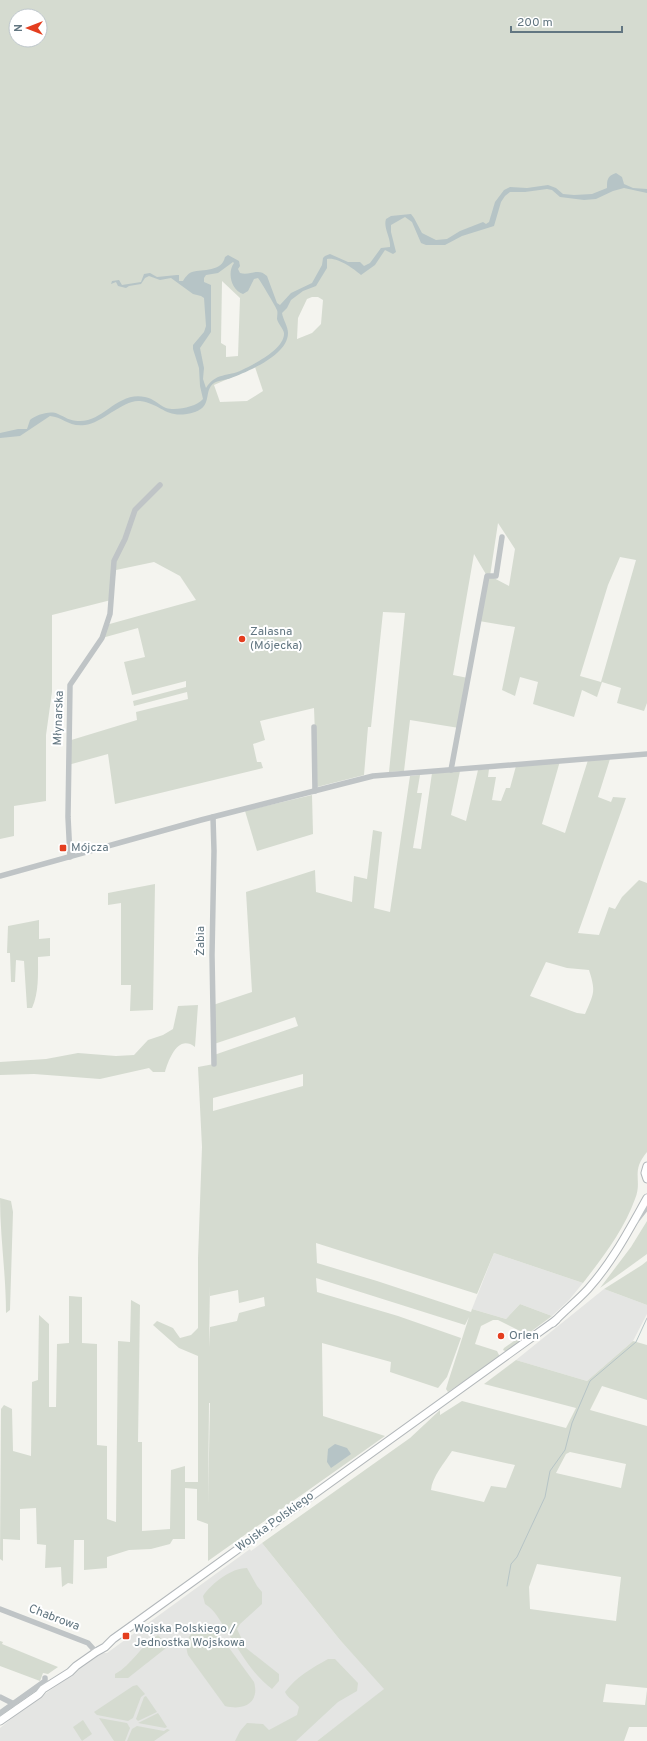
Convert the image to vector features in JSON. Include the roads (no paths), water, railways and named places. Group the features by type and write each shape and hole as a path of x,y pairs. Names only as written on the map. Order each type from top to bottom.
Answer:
{"main road":[{"path":"647,1166 645,1173 647,1179"},
{"path":"644,1208 647,1190"},
{"path":"644,1208 647,1198"},
{"name":"Wojska Polskiego","path":"0,1721 39,1694 43,1689 105,1647 113,1639 438,1406 452,1399 531,1342 572,1306 599,1276 615,1254 644,1208"}],"street":[{"name":"Młynarska","path":"70,857 68,817 70,685 102,638 110,614 114,561 125,539 136,510 160,485"},
{"path":"451,770 487,576 496,576 502,537"},
{"path":"314,727 315,791"},
{"path":"0,876 213,817 373,776 647,754"},
{"name":"Żabia","path":"213,817 214,851 212,955 214,1064"},
{"name":"Chabrowa","path":"0,1609 88,1643 96,1652"},
{"path":"0,1713 45,1681 45,1678"},
{"path":"0,1697 14,1704"}],"waterway":[{"path":"507,1586 511,1564 517,1557 545,1497 550,1471 565,1450 572,1423 590,1381 636,1342 647,1318"}],"place":[{"name":"Zalasna (Mójecka)","path":"242,639"},
{"name":"Mójcza","path":"63,848"},
{"name":"Orlen","path":"501,1336"},
{"name":"Wojska Polskiego / Jednostka Wojskowa","path":"126,1636"}]}
